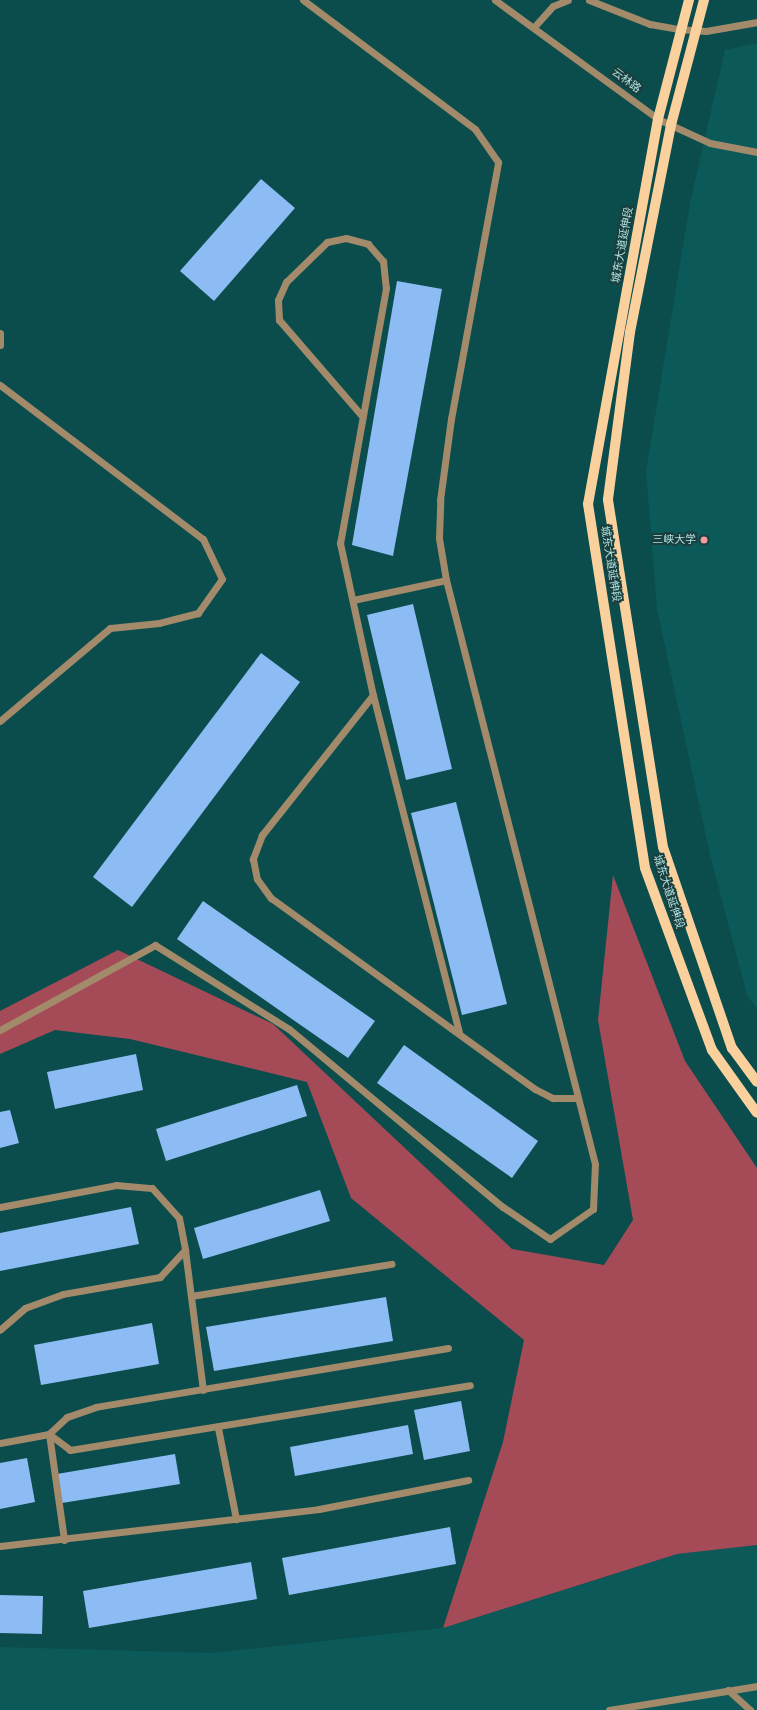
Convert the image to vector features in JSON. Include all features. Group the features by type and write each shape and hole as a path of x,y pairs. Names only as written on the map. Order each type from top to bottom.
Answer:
{"main road":[{"name":"城东大道延伸段","path":"688,0 658,119 588,504 645,868 712,1050 757,1113"},
{"name":"城东大道延伸段","path":"704,0 671,125 630,332 608,500 663,847 732,1048 757,1082"}],"street":[{"path":"0,1030 155,945 289,1029 503,1207 550,1239 593,1209 595,1164 446,580 439,538 440,500 451,419 498,162 476,129 303,0"},
{"name":"云林路","path":"495,0 658,119 710,142 757,152"},
{"path":"534,27 553,6 568,0"},
{"path":"589,0 650,24 678,29 706,31 757,22"},
{"path":"362,416 279,320 278,300 286,282 327,242 346,238 368,244 383,260 386,288 340,543 373,695 459,1033"},
{"path":"0,333 0,345"},
{"path":"0,385 203,538 222,579 198,613 159,623 110,628 0,721"},
{"path":"353,600 446,580"},
{"path":"373,695 262,835 253,859 257,879 271,898 535,1089 553,1098 577,1098"},
{"path":"0,1207 116,1185 152,1188 179,1218 185,1250 203,1390"},
{"path":"0,1330 25,1308 63,1294 160,1277 185,1250"},
{"path":"191,1296 391,1264"},
{"path":"0,1443 49,1434 67,1417 96,1407 448,1348"},
{"path":"49,1434 70,1450 218,1428 470,1385"},
{"path":"218,1428 236,1519"},
{"path":"49,1434 64,1540"},
{"path":"0,1546 64,1540 319,1508 468,1480"},
{"path":"609,1710 757,1686"},
{"path":"728,1690 750,1710"}],"shaded area":[{"name":"三峡大学","path":"757,43 757,1009 747,995 710,855 657,609 646,471 690,203 725,50"},
{"path":"613,875 685,1061 757,1168 757,1545 677,1554 443,1628 503,1442 524,1340 351,1198 307,1082 130,1039 55,1030 0,1054 0,1011 118,950 273,1024 512,1249 604,1265 633,1220 598,1020"},
{"path":"757,1545 757,1710 0,1710 0,1647 213,1653 443,1628 677,1554"}],"building":[{"path":"261,179 295,208 214,301 180,271"},
{"path":"397,281 442,289 393,556 352,545"},
{"path":"413,604 452,769 406,780 367,615"},
{"path":"261,653 300,682 132,907 93,877"},
{"path":"456,802 507,1004 462,1015 411,813"},
{"path":"203,901 375,1021 348,1058 177,939"},
{"path":"404,1045 538,1141 512,1178 377,1083"},
{"path":"136,1054 143,1090 55,1109 47,1072"},
{"path":"297,1085 307,1116 166,1161 156,1129"},
{"path":"10,1110 19,1143 0,1148 0,1112"},
{"path":"320,1190 330,1221 203,1259 194,1228"},
{"path":"131,1207 139,1244 0,1271 0,1233"},
{"path":"386,1297 393,1341 214,1371 206,1327"},
{"path":"152,1323 159,1364 41,1385 34,1345"},
{"path":"461,1401 470,1451 424,1460 414,1410"},
{"path":"408,1425 413,1454 295,1476 290,1447"},
{"path":"175,1454 180,1484 62,1503 57,1474"},
{"path":"27,1458 35,1502 0,1509 0,1463"},
{"path":"450,1527 456,1564 289,1595 282,1558"},
{"path":"251,1562 257,1599 89,1628 83,1591"},
{"path":"0,1595 43,1596 42,1634 0,1633"}],"place":[{"name":"三峡大学","path":"704,540"}]}
